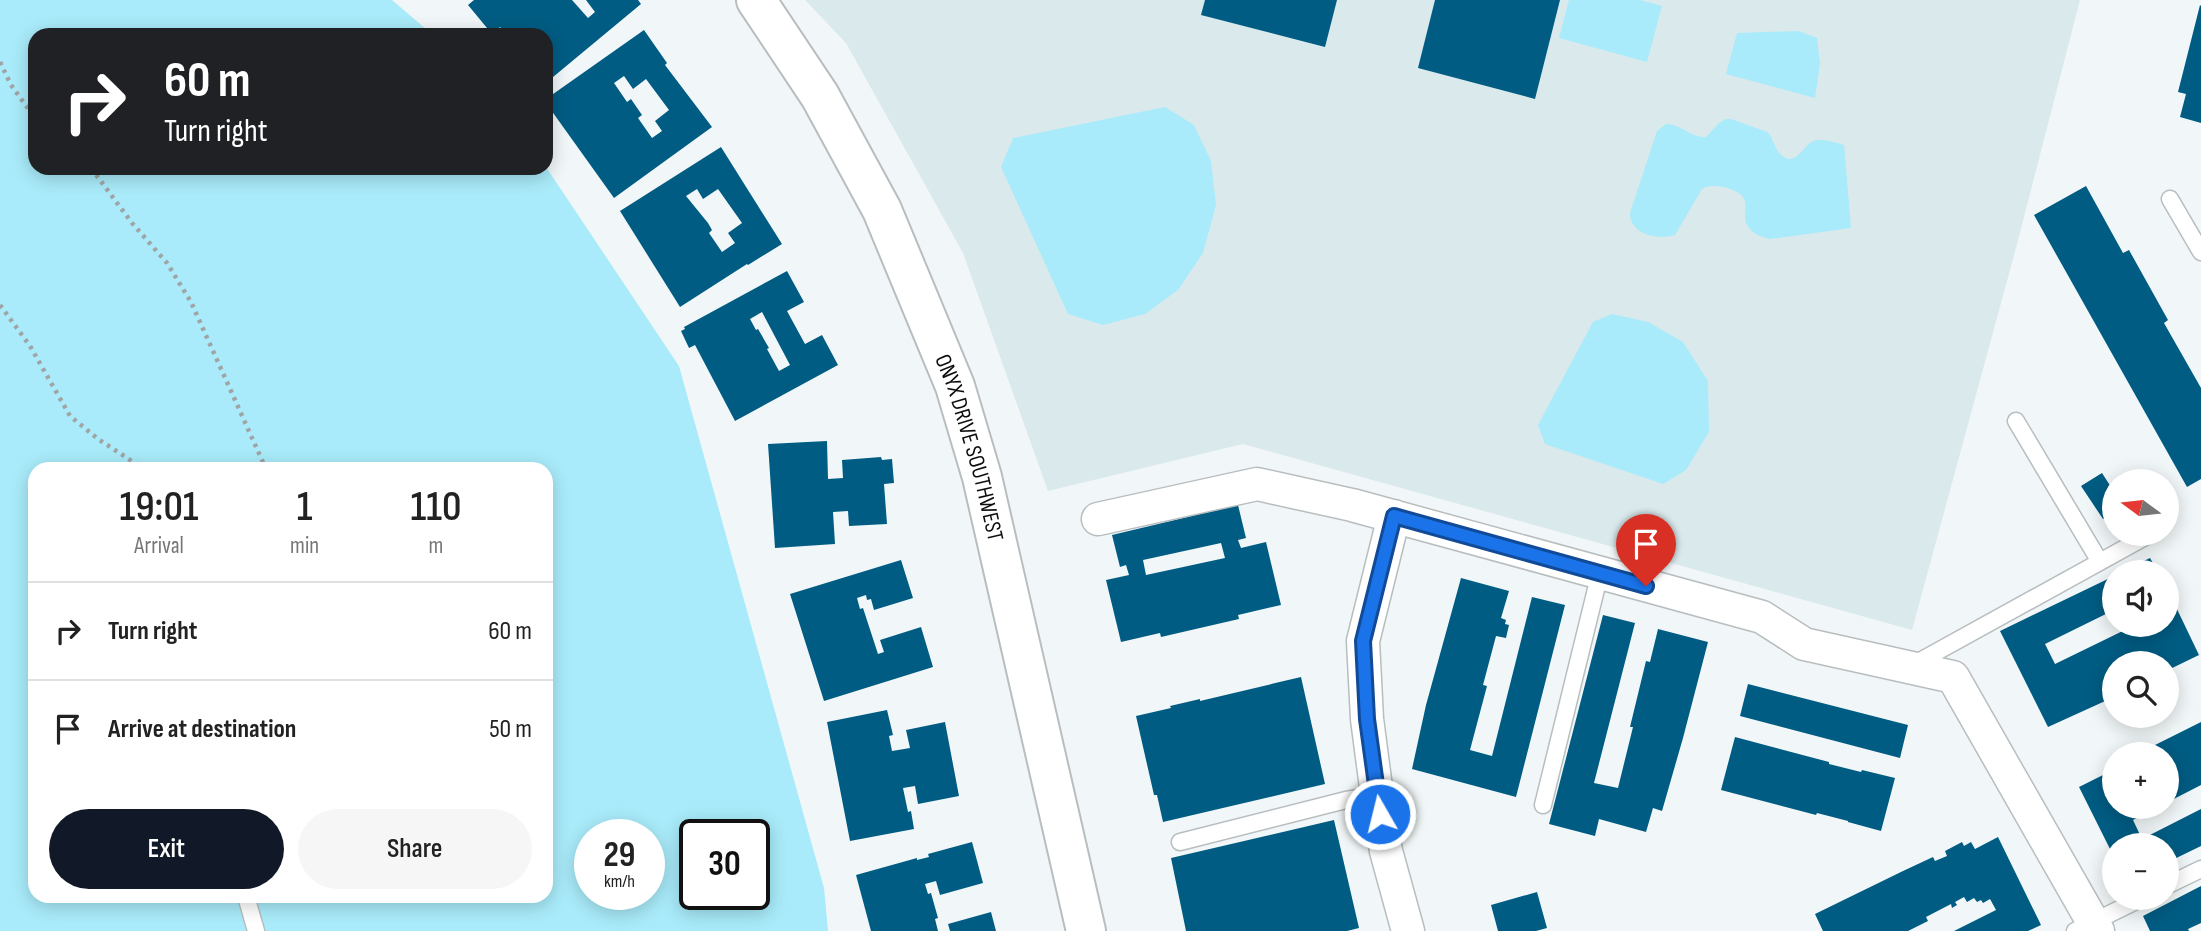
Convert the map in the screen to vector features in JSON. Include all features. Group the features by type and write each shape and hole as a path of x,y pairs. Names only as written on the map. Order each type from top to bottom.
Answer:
{"street":[{"name":"ONYX DRIVE SOUTHWEST","path":"756,0 820,96 882,210 955,386 982,477 1086,931"},
{"path":"1098,519 1257,484 1394,516 1762,617 1804,644 1953,677 2089,928"},
{"path":"1394,516 1363,641 1367,719 1377,795 1386,851 1408,931"}],"lane":[{"path":"2170,199 2201,253"},
{"path":"2016,421 2100,562"},
{"path":"1909,667 2129,546"},
{"path":"1543,805 1600,573"},
{"path":"1180,842 1346,800 1377,795"},
{"path":"2179,880 2201,869"},
{"path":"248,903 256,931"},
{"path":"2089,928 2121,910"}],"path":[{"path":"0,62 11,85 28,108"},
{"path":"96,175 132,223 167,263 191,302 263,462"},
{"path":"0,305 30,346 70,416 98,439 133,462"}],"shaded area":[{"path":"0,0 392,0 425,28 28,28 28,175 551,175 679,366 824,888 828,931 0,931"},
{"path":"805,0 2080,0 1912,630 1243,444 1048,491 963,253 846,43"},
{"path":"1569,0 1640,0 1662,6 1647,62 1559,38"},
{"path":"1799,31 1817,38 1820,64 1815,98 1726,74 1737,33"},
{"path":"1165,107 1194,125 1211,161 1216,205 1203,253 1178,290 1145,314 1103,325 1068,314 1001,167 1013,138"},
{"path":"1726,119 1767,132 1779,153 1791,159 1817,140 1844,145 1851,228 1765,238 1752,231 1747,224 1745,201 1740,194 1730,189 1711,186 1702,189 1675,235 1661,237 1640,231 1631,220 1630,213 1657,131 1666,124 1706,137"},
{"path":"1612,314 1648,322 1683,342 1708,381 1709,432 1686,470 1663,484 1545,444 1538,425 1593,322"}],"building":[{"path":"474,0 572,0 588,18 595,12 586,0 638,0 641,4 553,77 553,28 487,28 468,5"},
{"path":"1205,0 1337,0 1325,47 1201,15"},
{"path":"1435,0 1560,0 1535,99 1418,68"},
{"path":"2200,5 2201,123 2180,117 2186,94 2178,92"},
{"path":"644,30 667,63 665,65 712,127 614,198 553,113 553,94","holes":["624,76 633,89 646,79 669,110 655,121 662,131 652,138 638,118 642,115 631,99 627,102 614,83"]},
{"path":"721,147 782,244 680,307 620,211","holes":["697,189 703,199 718,189 742,223 728,233 735,243 722,252 709,233 712,230 708,223 686,196"]},
{"path":"2086,186 2123,253 2129,250 2168,320 2164,323 2201,388 2201,479 2187,487 2034,215"},
{"path":"787,271 804,302 787,311 805,344 822,335 838,365 735,421 695,345 689,348 681,331","holes":["762,312 790,365 779,371 767,349 769,348 750,319"]},
{"path":"827,441 828,479 843,478 842,460 881,457 882,460 892,459 894,483 884,484 887,524 849,526 848,511 833,512 835,544 775,548 768,444"},
{"path":"2102,473 2102,518 2081,486"},
{"path":"1238,505 1246,538 1238,540 1241,548 1266,542 1281,605 1238,615 1239,619 1161,637 1160,633 1121,642 1106,580 1129,575 1126,565 1120,567 1112,535","holes":["1221,543 1225,558 1146,575 1143,560"]},
{"path":"901,560 913,598 874,610 871,599 867,600 866,595 857,598 860,609 863,608 878,654 884,652 880,640 921,627 933,667 824,701 790,594"},
{"path":"1461,578 1509,591 1501,618 1509,625 1506,638 1496,636 1483,685 1487,686 1470,750 1492,756 1532,597 1565,605 1516,797 1412,769 1426,705"},
{"path":"2102,582 2102,616 2045,644 2055,664 2110,637 2179,637 2179,613 2199,655 2179,665 2179,651 2102,651 2102,702 2048,727 2000,631"},
{"path":"1603,615 1635,623 1594,783 1618,788 1646,661 1650,662 1658,629 1708,642 1662,811 1653,808 1646,832 1599,819 1595,836 1549,824"},
{"path":"1301,677 1325,784 1163,822 1136,716"},
{"path":"1748,684 1908,725 1900,758 1740,716"},
{"path":"887,710 893,735 889,736 892,751 910,748 906,730 945,722 959,796 918,804 915,786 903,788 914,829 850,841 827,722"},
{"path":"2201,722 2201,785 2179,796 2179,742 2161,742"},
{"path":"1735,737 1829,764 1895,778 1881,831 1721,790"},
{"path":"2102,776 2102,819 2135,819 2133,820 2139,833 2102,833 2079,787"},
{"path":"2201,809 2201,846 2179,857 2179,833 2154,833"},
{"path":"1334,820 1359,928 1347,931 1186,931 1171,858"},
{"path":"1998,837 2041,925 2028,931 1954,931 1996,910 1990,899 1983,903 1974,898 1967,902 1964,897 1955,902 1957,905 1952,908 1951,904 1926,917 1928,921 1908,931 1823,931 1815,914 1933,857 1935,861 1947,856 1945,851 1962,842 1964,846 1971,842 1975,849"},
{"path":"972,842 983,883 940,895 936,881 925,884 928,894 931,893 938,918 935,919 938,931 871,931 856,875 929,857 928,854"},
{"path":"2201,886 2201,923 2188,929 2189,931 2150,931 2143,916 2155,910 2179,910 2179,897"},
{"path":"1537,892 1547,928 1536,931 1498,931 1491,905"},
{"path":"991,912 996,931 950,931 948,924"}],"route":[{"path":"1380,814 1367,719 1363,641 1394,516 1646,586"}]}
